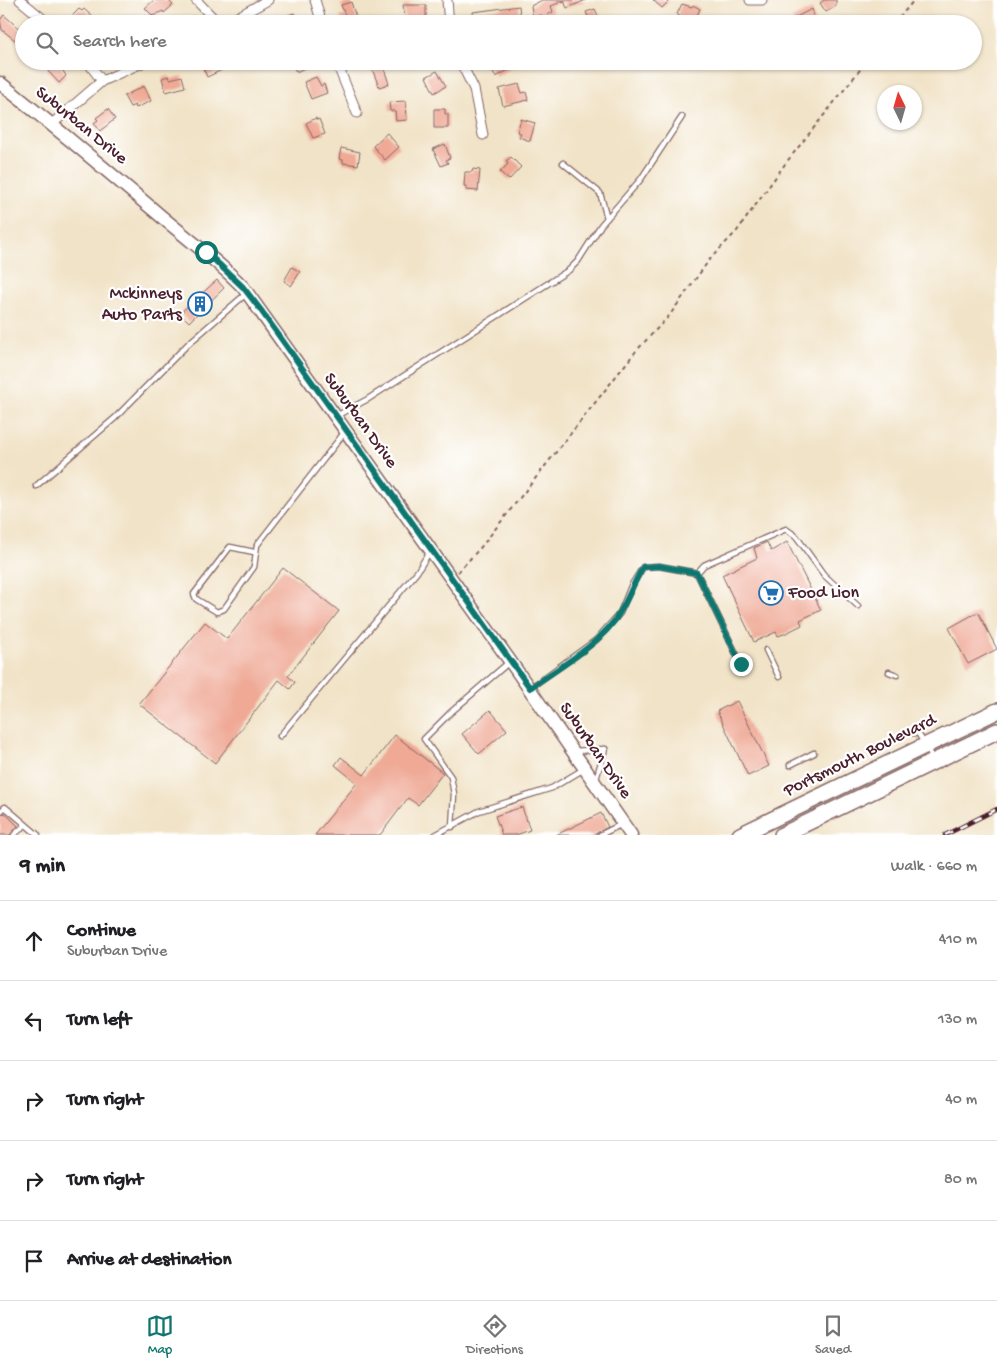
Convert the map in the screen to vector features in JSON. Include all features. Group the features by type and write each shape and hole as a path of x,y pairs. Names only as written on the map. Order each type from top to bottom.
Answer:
{"main road":[{"name":"Suburban Drive","path":"0,83 206,252 248,293 530,688 631,835"},
{"name":"Portsmouth Boulevard","path":"740,835 839,787 922,739 997,711"},
{"name":"Portsmouth Boulevard","path":"782,835 997,731"}],"street":[{"path":"20,0 38,15"},
{"path":"196,0 210,15"},
{"path":"241,15 268,0"},
{"path":"315,0 319,15"},
{"path":"447,0 448,15"},
{"path":"750,0 762,0"},
{"path":"94,70 102,81"},
{"path":"52,124 102,81 126,70"},
{"path":"340,70 357,113"},
{"path":"464,70 474,89 483,135"}],"lane":[{"path":"335,416 368,399 569,270 607,218 641,179 682,117"},
{"path":"563,164 600,193 607,218"},
{"path":"36,486 115,418 188,344 248,293"},
{"path":"254,552 230,547 194,594 196,599 217,612 221,612 254,568 254,552 257,546 346,431"},
{"path":"697,573 704,565 786,529 796,536 824,575 858,606"},
{"path":"280,736 417,572 431,550"},
{"path":"530,688 596,640 620,613 631,586 643,567 659,566 697,573"},
{"path":"697,573 741,664"},
{"path":"766,650 779,677"},
{"path":"452,827 454,794 451,777 424,739 450,713 510,661"},
{"path":"889,672 897,674"},
{"path":"913,733 922,739 934,762"},
{"path":"574,751 605,750 595,782"},
{"path":"790,765 814,753"},
{"path":"435,835 479,811 552,788 585,768"},
{"path":"839,787 847,804"},
{"path":"0,812 5,807 38,835"},
{"path":"14,835 25,824"},
{"path":"600,835 623,824"}],"path":[{"path":"902,15 914,0"},
{"path":"452,579 481,547 636,351 670,316 710,259 737,231 769,186 860,70"}],"building":[{"path":"154,0 168,0 173,5 164,13 163,11 155,15 152,15 145,8"},
{"path":"542,0 586,0 567,8 564,1 551,6 553,12 548,15 533,15 531,6"},
{"path":"653,0 670,0 662,8"},
{"path":"824,0 836,0 836,6 826,12 820,3"},
{"path":"351,2 355,15 345,15 341,5"},
{"path":"682,4 692,7 693,5 700,9 697,15 677,14"},
{"path":"403,5 426,5 426,15 405,15"},
{"path":"519,6 520,15 473,15 473,12"},
{"path":"79,9 82,11 84,9 91,15 73,15"},
{"path":"595,9 598,15 587,15 586,12"},
{"path":"812,9 814,15 800,15"},
{"path":"4,15 15,25 15,40 2,30 0,20"},
{"path":"47,70 63,70 66,76 59,83"},
{"path":"204,70 222,70 207,77"},
{"path":"373,70 385,70 389,84 379,87"},
{"path":"492,70 508,70 496,77"},
{"path":"437,71 446,86 434,93 426,77"},
{"path":"169,76 170,79 182,76 185,87 166,92 162,78"},
{"path":"316,77 321,86 324,84 327,93 311,99 304,82"},
{"path":"519,84 522,93 526,92 528,100 503,106 499,89"},
{"path":"144,86 151,101 136,108 135,105 130,107 124,96"},
{"path":"406,101 407,120 396,121 395,111 390,111 389,102"},
{"path":"108,109 115,119 100,131 94,123 98,120 96,118"},
{"path":"434,109 445,109 445,114 448,114 448,128 434,128"},
{"path":"316,118 317,120 319,119 325,134 313,138 306,123"},
{"path":"521,119 535,123 530,141 519,137 521,133 517,132"},
{"path":"387,133 399,147 385,160 373,146"},
{"path":"445,144 450,158 446,160 448,163 441,166 433,149"},
{"path":"341,148 360,152 358,165 343,163 343,160 339,159"},
{"path":"511,157 521,167 509,180 500,172 508,164 506,161"},
{"path":"473,169 480,170 478,191 466,190 466,186 464,186 465,172 472,172"},
{"path":"292,267 300,272 291,286 284,281"},
{"name":"Mckinneys Auto Parts","path":"217,280 224,288 189,322 180,313"},
{"name":"Food Lion","path":"767,542 771,551 787,542 821,610 800,620 802,625 784,634 778,636 776,632 754,642 722,575 757,558 754,548"},
{"path":"283,568 339,611 288,676 295,682 290,689 279,680 215,763 139,704 205,622 227,639"},
{"path":"978,612 997,649 968,664 949,628"},
{"path":"737,701 769,766 748,776 717,711"},
{"path":"490,710 507,730 479,754 462,734"},
{"path":"395,735 443,773 418,805 408,798 380,835 315,835 357,783 335,765 341,757 364,775"},
{"path":"522,807 530,830 516,835 502,835 495,816"},
{"path":"5,813 18,826 10,835 0,835 0,816"},
{"path":"601,813 608,827 593,835 556,835"}],"railway":[{"path":"945,835 997,809"}],"place":[{"name":"Mckinneys Auto Parts","path":"200,304"},
{"name":"Food Lion","path":"771,593"}],"route":[{"path":"206,252 230,273 260,309 308,379 530,688 596,640 620,613 631,586 643,567 659,566 697,573 741,664"}]}
